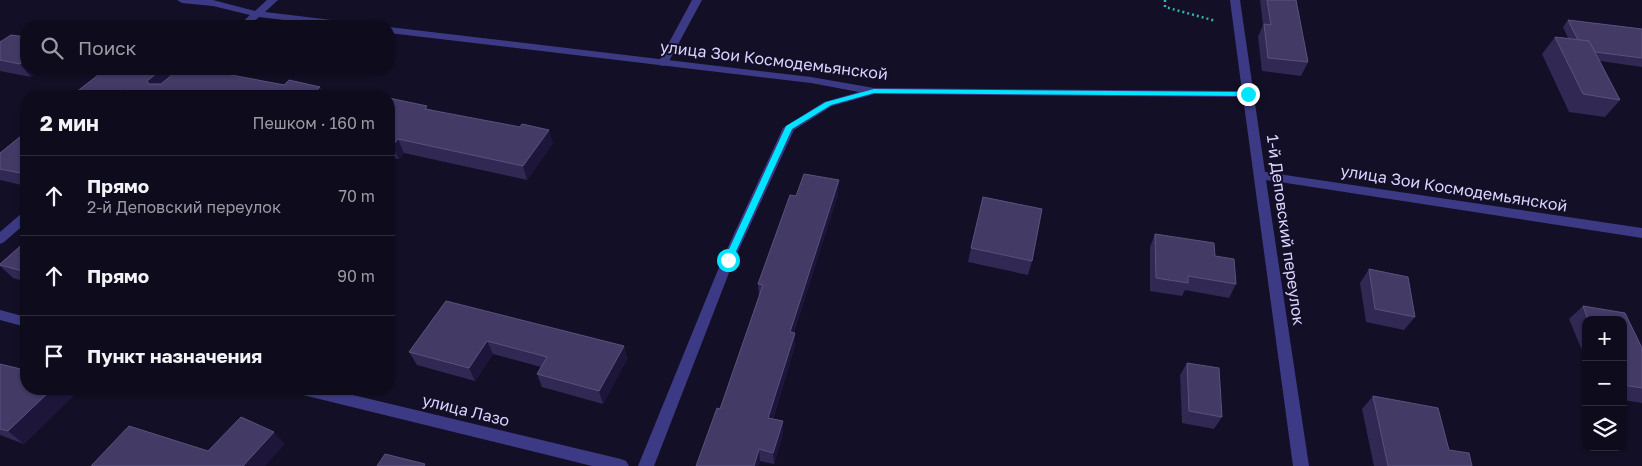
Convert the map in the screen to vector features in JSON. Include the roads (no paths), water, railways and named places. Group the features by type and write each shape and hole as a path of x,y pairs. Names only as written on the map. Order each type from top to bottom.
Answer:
{"street":[{"path":"182,0 213,3 257,14 307,20"},
{"path":"250,20 273,0"},
{"path":"662,63 697,0"},
{"name":"1-й Деповский переулок","path":"1235,0 1301,466"},
{"name":"улица Зои Космодемьянской","path":"395,31 811,80 874,91 1248,94"},
{"path":"646,466 728,260 789,128 828,104 874,91"},
{"name":"улица Зои Космодемьянской","path":"1260,175 1642,233"},
{"path":"0,239 20,221"},
{"path":"0,315 20,320"},
{"name":"улица Лазо","path":"328,395 621,466"}]}
